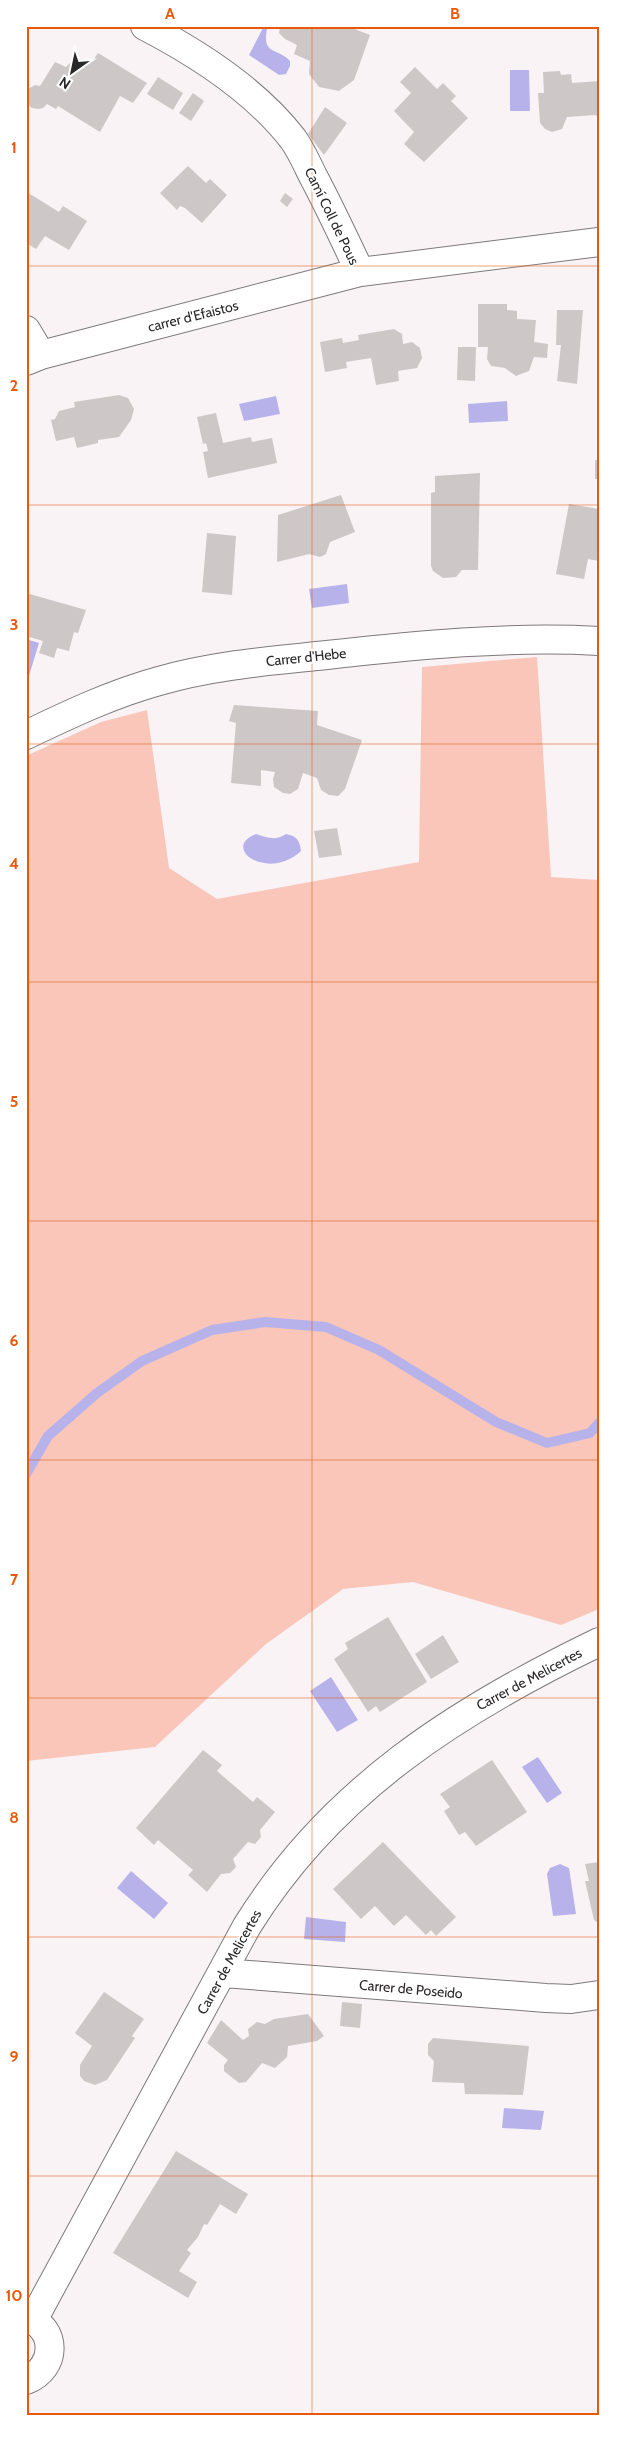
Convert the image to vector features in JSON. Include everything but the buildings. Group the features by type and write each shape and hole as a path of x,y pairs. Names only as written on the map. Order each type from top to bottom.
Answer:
{"street":[{"name":"Camí Coll de Pous","path":"145,26 230,78 257,99 278,121 294,141 333,214 360,272 599,242"},
{"name":"carrer d'Efaistos","path":"34,358 360,272"},
{"path":"26,330 34,358"},
{"name":"Carrer d'Hebe","path":"26,735 100,700 159,680 253,663 435,643 490,640 599,641"},
{"name":"Carrer de Melicertes","path":"26,2380 41,2372 50,2354 47,2334 41,2326 30,2319 223,1973 247,1926 289,1866 340,1810 397,1761 460,1716 599,1642"},
{"name":"Carrer de Poseido","path":"223,1973 537,1998 571,1999 599,1995"}],"shaded area":[{"path":"263,28 267,29 266,38 269,47 290,61 286,74 279,75 249,55"},
{"path":"510,70 529,70 530,111 510,111"},
{"path":"276,396 280,414 244,421 239,404"},
{"path":"507,401 508,421 469,423 468,404"},
{"path":"347,584 349,603 312,608 309,589"},
{"path":"26,639 39,643 28,679 26,678"},
{"path":"537,657 551,877 599,880 599,1609 561,1625 413,1582 343,1589 266,1644 155,1747 26,1761 26,756 101,722 147,710 169,868 217,899 419,862 422,667"},
{"path":"256,834 271,838 278,838 286,834 293,836 300,844 301,851 288,860 263,863 246,854 243,847 246,840"},
{"path":"331,1677 358,1720 337,1732 310,1691"},
{"path":"538,1757 562,1793 547,1803 522,1767"},
{"path":"560,1864 569,1868 576,1914 553,1916 547,1874 550,1868"},
{"path":"131,1871 168,1903 154,1919 117,1888"},
{"path":"306,1917 346,1922 345,1942 304,1939"},
{"path":"504,2108 544,2111 541,2130 502,2128"}],"waterway":[{"path":"26,1474 48,1436 97,1393 142,1361 212,1330 265,1322 326,1327 379,1350 496,1422 547,1443 590,1433 599,1423"}]}
